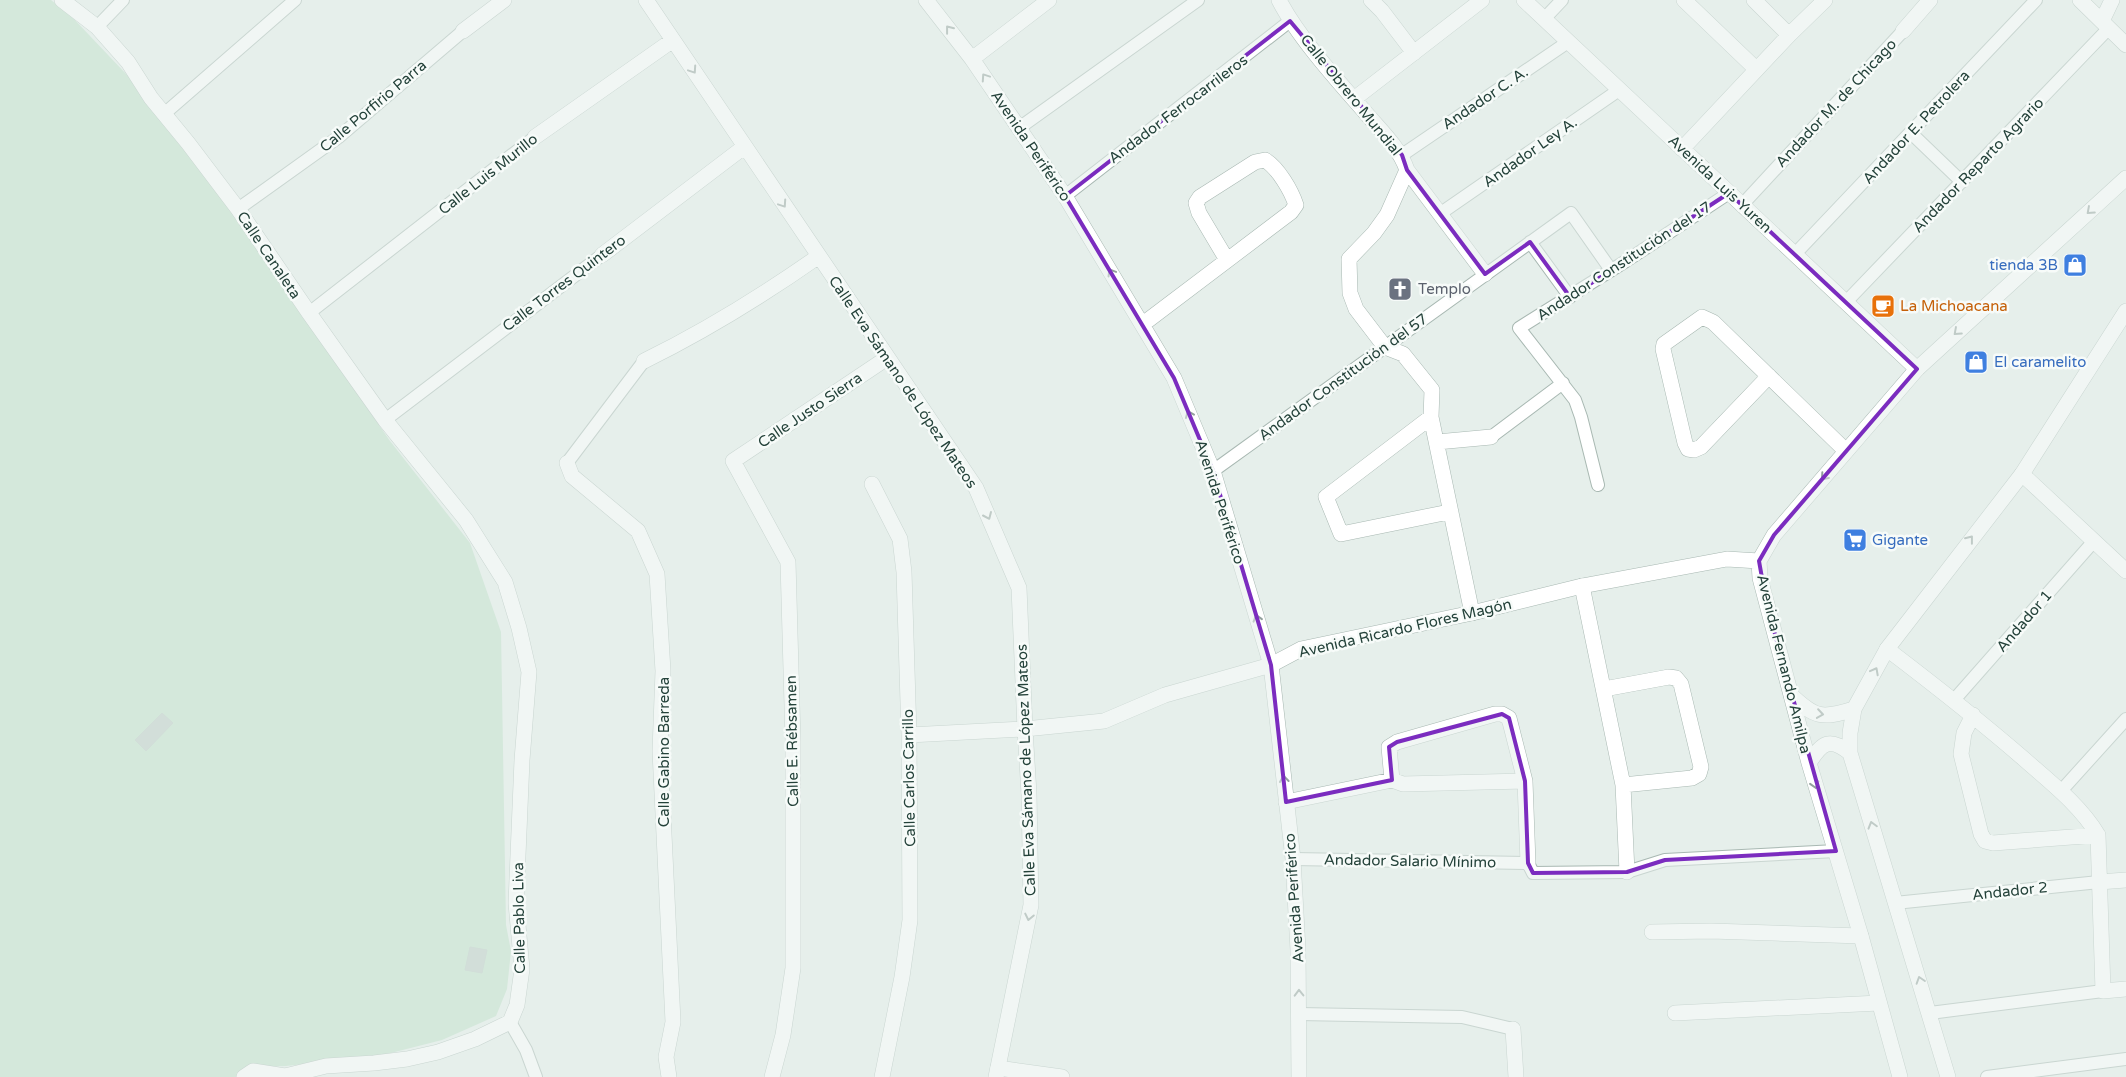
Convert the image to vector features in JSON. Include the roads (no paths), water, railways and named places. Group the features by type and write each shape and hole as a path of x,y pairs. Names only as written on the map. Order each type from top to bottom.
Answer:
{"street":[{"name":"Calle Canaleta","path":"62,0 97,27 128,62 151,98 238,209 308,314 385,420 466,520"},
{"path":"97,27 123,0"},
{"path":"164,114 295,0"},
{"name":"Calle Porfirio Parra","path":"238,209 340,136 462,31 504,0"},
{"name":"Calle Eva Sámano de López Mateos","path":"646,0 976,488 1019,588 1029,794 1031,905 997,1073"},
{"name":"Avenida Periférico","path":"926,0 972,59 1019,128 1064,196 1143,324 1174,378 1213,471 1271,665 1293,859 1298,950 1299,1077"},
{"path":"972,59 1049,0"},
{"path":"1019,128 1198,0"},
{"name":"Calle Obrero Mundial","path":"1279,0 1290,21 1402,155 1407,170 1485,274"},
{"path":"1371,0 1382,11 1414,53"},
{"path":"1354,99 1482,0"},
{"name":"Avenida Luis Yuren","path":"1524,0 1917,369"},
{"path":"1544,19 1562,0"},
{"path":"1684,0 1756,70"},
{"path":"1754,0 1789,35"},
{"path":"1682,149 1789,35 1825,0"},
{"name":"Andador M. de Chicago","path":"1742,205 1930,0"},
{"name":"Andador E. Petrolera","path":"1795,254 2036,0"},
{"path":"2080,0 2126,45"},
{"path":"2105,25 2112,0"},
{"name":"Andador Ferrocarrileros","path":"1064,196 1290,21"},
{"name":"Andador Reparto Agrario","path":"1846,302 1962,182 2105,25"},
{"name":"Calle Luis Murillo","path":"308,314 535,137 673,40"},
{"name":"Andador C. A.","path":"1402,155 1568,42"},
{"name":"Andador Ley A.","path":"1441,213 1619,90"},
{"path":"1911,133 1962,182"},
{"name":"Calle Torres Quintero","path":"385,420 744,147"},
{"path":"1143,324 1291,212 1296,205 1293,197 1272,164 1264,160 1255,162 1200,197 1196,203 1199,213 1227,260"},
{"path":"1407,170 1387,215 1374,233 1349,259 1350,293 1356,309 1385,347 1404,354 1432,390 1431,417 1472,613"},
{"name":"Avenida Fernando Amilpa","path":"1900,1077 1861,936 1809,763 1767,606 1758,561 1774,535 1917,369 2126,178"},
{"path":"2112,192 2126,186"},
{"name":"Andador Constitución del 17","path":"1563,384 1519,328 1570,297 1729,193"},
{"name":"Andador Constitución del 57","path":"1213,471 1571,213 1611,270"},
{"path":"1530,242 1570,297"},
{"path":"567,463 644,361 715,324 764,294 819,256"},
{"path":"1948,1077 1850,753 1850,733 1854,708 1887,648 2022,474 2126,311"},
{"path":"1768,376 1701,447 1694,450 1688,449 1685,444 1663,349 1664,344 1702,317 1707,318 1768,376 1846,451"},
{"name":"Calle Justo Sierra","path":"733,461 887,358"},
{"path":"1437,442 1491,437 1563,384 1575,400 1581,417 1598,485"},
{"path":"1431,417 1326,497 1341,534 1450,512"},
{"name":"Calle E. Rébsamen","path":"733,461 788,562 794,741 793,968 783,1035 772,1077"},
{"name":"Calle Gabino Barreda","path":"567,463 572,476 638,531 657,574 663,671 660,751 673,1022 666,1057 669,1077"},
{"path":"2022,474 2126,571"},
{"name":"Calle Carlos Carrillo","path":"872,484 900,539 904,572 909,735 910,920 902,977 882,1077"},
{"name":"Calle Pablo Liva","path":"466,520 505,582 519,628 529,672 522,760 516,903 522,969 517,1005 510,1022"},
{"name":"Andador 1","path":"1954,700 2094,541"},
{"name":"Avenida Ricardo Flores Magón","path":"909,735 1025,728 1104,720 1165,695 1271,665 1301,650 1472,613 1582,586 1727,559 1758,561"},
{"path":"1582,586 1623,785 1626,872"},
{"path":"1887,648 1972,715 2060,791 2092,824 2098,836 2103,990"},
{"path":"1604,689 1670,677 1676,678 1681,684 1701,767 1699,774 1692,778 1623,785"},
{"path":"1791,695 1812,713 1822,716 1854,708"},
{"path":"1392,780 1389,747 1397,742 1495,714 1502,714 1509,718 1525,781 1528,863 1533,873 1626,872 1665,860 1836,851"},
{"path":"1972,715 1964,733 1961,754 1980,834 1985,841 1993,843 2098,836"},
{"path":"2060,791 2126,719"},
{"path":"1809,763 1818,748 1831,743 1838,744 1850,753"},
{"path":"1286,802 1392,780 1404,784 1525,781"},
{"name":"Andador Salario Mínimo","path":"1293,859 1528,863"},
{"name":"Andador 2","path":"1895,903 2126,880"},
{"path":"1652,932 1711,931 1861,936"},
{"path":"1930,1013 2103,990 2126,989"},
{"path":"1675,1013 1879,1003"},
{"path":"1299,1014 1462,1017 1513,1029 1516,1077"},
{"path":"244,1077 253,1070 285,1076 326,1066 407,1059 438,1052 475,1039 510,1022 526,1050 536,1077"},
{"path":"1987,1077 2126,1059"},
{"path":"997,1073 1062,1077"}],"place":[{"name":"tienda 3B","path":"2075,265"},
{"name":"Templo","path":"1400,289"},
{"name":"La Michoacana","path":"1883,306"},
{"name":"El caramelito","path":"1976,362"},
{"name":"Gigante","path":"1855,540"}]}
